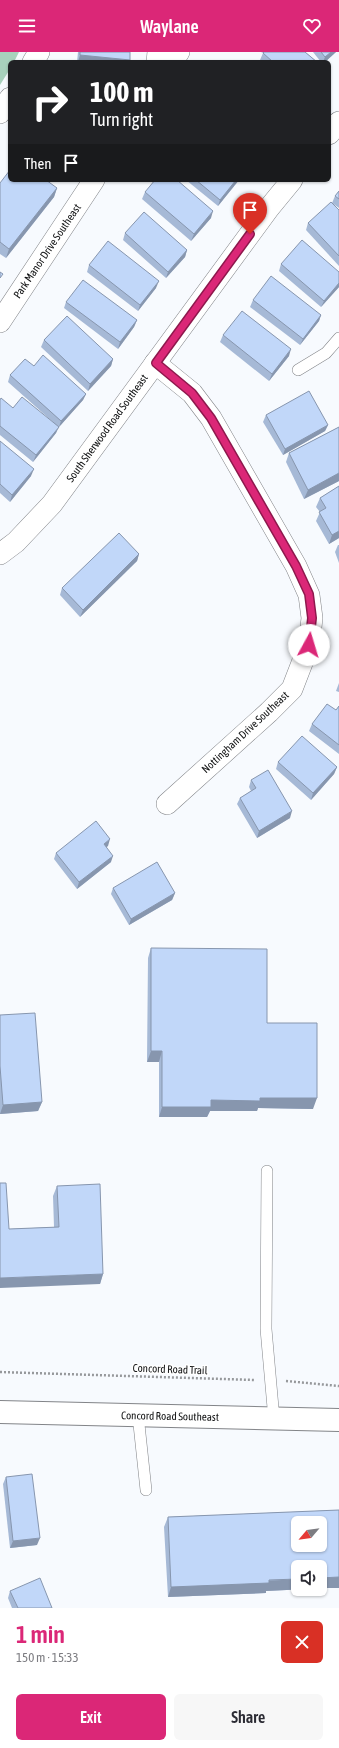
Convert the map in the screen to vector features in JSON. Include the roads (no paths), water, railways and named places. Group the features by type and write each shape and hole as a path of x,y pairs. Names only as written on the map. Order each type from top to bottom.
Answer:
{"street":[{"path":"0,113 8,101"},
{"path":"331,132 339,122"},
{"name":"Park Manor Drive Southeast","path":"0,322 93,182"},
{"name":"South Sherwood Road Southeast","path":"0,554 16,542 52,504 264,215 290,182"},
{"name":"Nottingham Drive Southeast","path":"156,363 192,393 211,418 296,566 309,594 312,618 309,645 292,689 269,712 167,804"},
{"name":"Concord Road Southeast","path":"0,1412 339,1420"}],"lane":[{"path":"298,370 326,353 339,338"},
{"path":"267,1171 266,1329 274,1419"},
{"path":"138,1416 146,1490"}]}
